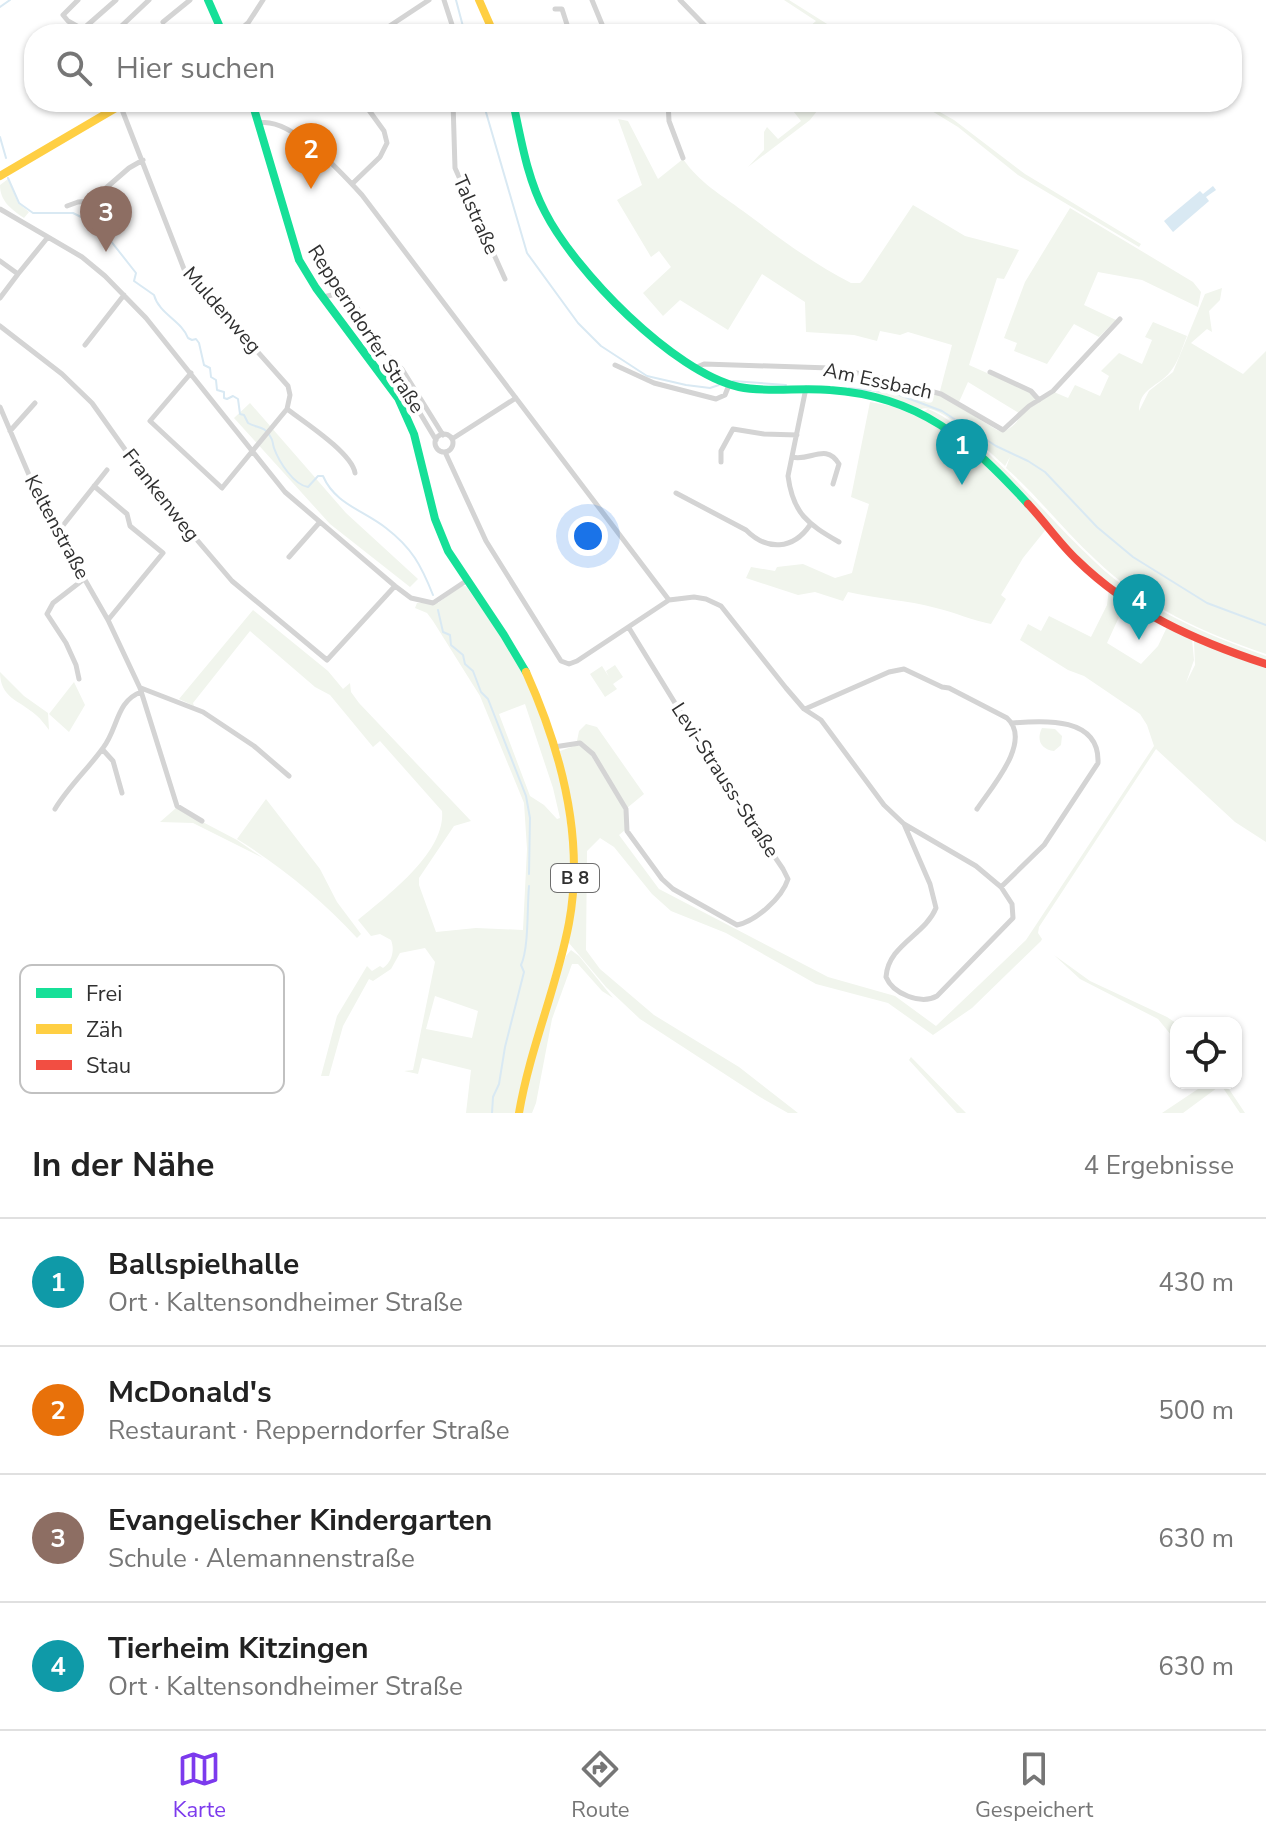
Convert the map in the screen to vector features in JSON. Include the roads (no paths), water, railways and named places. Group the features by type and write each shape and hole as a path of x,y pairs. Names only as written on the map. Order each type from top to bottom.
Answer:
{"main road":[{"path":"208,0 219,24"},
{"path":"479,0 490,24"},
{"path":"0,176 107,112"},
{"name":"Repperndorfer Straße","path":"255,112 293,247 322,297 404,409 416,438 436,526 451,558 524,670 553,747 570,809 575,885 566,944 529,1062 519,1113"},
{"path":"515,112 532,181 545,213 569,252 631,316 696,367 729,385 743,388 806,388 880,396 926,414 952,433 1022,497 1075,558 1115,593 1150,616 1193,638 1266,664"}],"street":[{"path":"74,24 63,15 78,0"},
{"path":"89,24 116,0"},
{"path":"124,24 149,0"},
{"path":"163,22 190,0"},
{"path":"247,24 263,0"},
{"path":"393,24 429,0"},
{"path":"444,0 452,24"},
{"path":"592,0 602,24"},
{"path":"680,0 703,24"},
{"path":"555,9 562,9 567,24"},
{"name":"Muldenweg","path":"125,112 184,269 288,386 287,409"},
{"path":"352,184 380,157 387,143 384,131 370,112"},
{"name":"Talstraße","path":"453,112 455,168 505,279"},
{"path":"669,112 683,158"},
{"path":"259,123 275,123 288,130 320,153 352,184 669,600"},
{"path":"67,206 91,201 143,160"},
{"path":"0,209 82,257 124,295 191,373 285,492 395,586 411,598 433,603 466,581"},
{"path":"0,298 48,237"},
{"path":"0,261 18,274"},
{"path":"322,297 341,293 353,301 436,440 436,447 445,452 486,541 561,661 569,664 577,661 669,600 694,597 721,606 804,709 821,720 856,770 904,824 976,866 1001,887 1012,904 1013,918 937,996 924,1000 893,988 886,977 890,960 929,920 936,908 930,884 904,824"},
{"path":"85,345 124,295"},
{"name":"Am Essbach","path":"696,367 704,364 830,368 867,374 941,394 1000,430 1009,427 1029,406 1053,391 1120,319"},
{"name":"Frankenweg","path":"0,326 62,374 92,403 138,471 232,581 327,660 395,586"},
{"path":"385,354 402,369 443,435 452,439"},
{"path":"615,365 644,380 716,399 725,395 729,385"},
{"path":"990,372 1031,391 1039,400"},
{"path":"191,373 150,421 222,488 287,409 329,442 354,466 355,473"},
{"path":"806,388 788,476 790,491 800,513 810,525 839,542"},
{"path":"452,439 516,398"},
{"path":"10,431 35,403"},
{"name":"Keltenstraße","path":"0,407 35,490 108,620 141,690 177,806 202,821"},
{"path":"721,462 721,451 733,429 797,435"},
{"path":"436,440 443,435"},
{"path":"445,452 452,449 452,439"},
{"path":"792,457 798,459 823,452 833,456 839,464 833,484"},
{"name":"Frankenweg","path":"57,533 107,470"},
{"name":"Frankenweg","path":"94,486 127,514 130,526 163,553 108,620"},
{"path":"676,493 771,545 788,544 803,535 810,525"},
{"path":"289,557 319,523"},
{"path":"79,679 66,643 47,614 53,603 84,579"},
{"name":"Levi-Strauss-Straße","path":"553,747 580,743 591,750 626,809 627,831 662,879 673,889 737,925 756,917 786,886 788,879 783,869 721,778 629,628"},
{"path":"804,709 904,669 949,688 1013,723 1035,720 1070,724 1094,742 1098,748 1098,763 1044,845 1001,887"},
{"path":"55,809 66,791 103,750 124,703 141,690 203,712 263,753 289,776"},
{"path":"977,809 1013,753 1016,736 1013,723"},
{"path":"103,750 113,761 122,793"}],"waterway":[{"path":"0,7 10,0"},
{"path":"456,0 462,24"},
{"path":"486,112 527,253 578,323 601,346 647,376 686,385 710,388 719,385"},
{"path":"0,137 6,158"},
{"path":"8,178 19,203 33,213 73,213 99,226 136,273 134,281 154,295 188,338 196,339 204,365 210,368 211,377 216,380 217,390 224,392 224,398 233,396 238,399 240,414 248,423 268,433 279,460 292,477 308,487 318,476 323,476 342,500 395,535 415,558 433,595"},
{"path":"733,381 786,385"},
{"path":"849,388 894,393 942,411 996,446 1045,472 1097,527 1133,557 1207,603 1266,625"},
{"path":"438,610 443,632 450,635 451,645 463,655 465,664 473,671 481,692 488,699 526,796 530,818 529,874"},
{"path":"492,1113 493,1097 499,1084 524,972 521,965 527,938 529,886"}],"place":[{"name":"McDonald's","path":"311,189"},
{"name":"Evangelischer Kindergarten","path":"106,252"},
{"name":"Ballspielhalle","path":"962,485"},
{"name":"Tierheim Kitzingen","path":"1139,640"}]}
